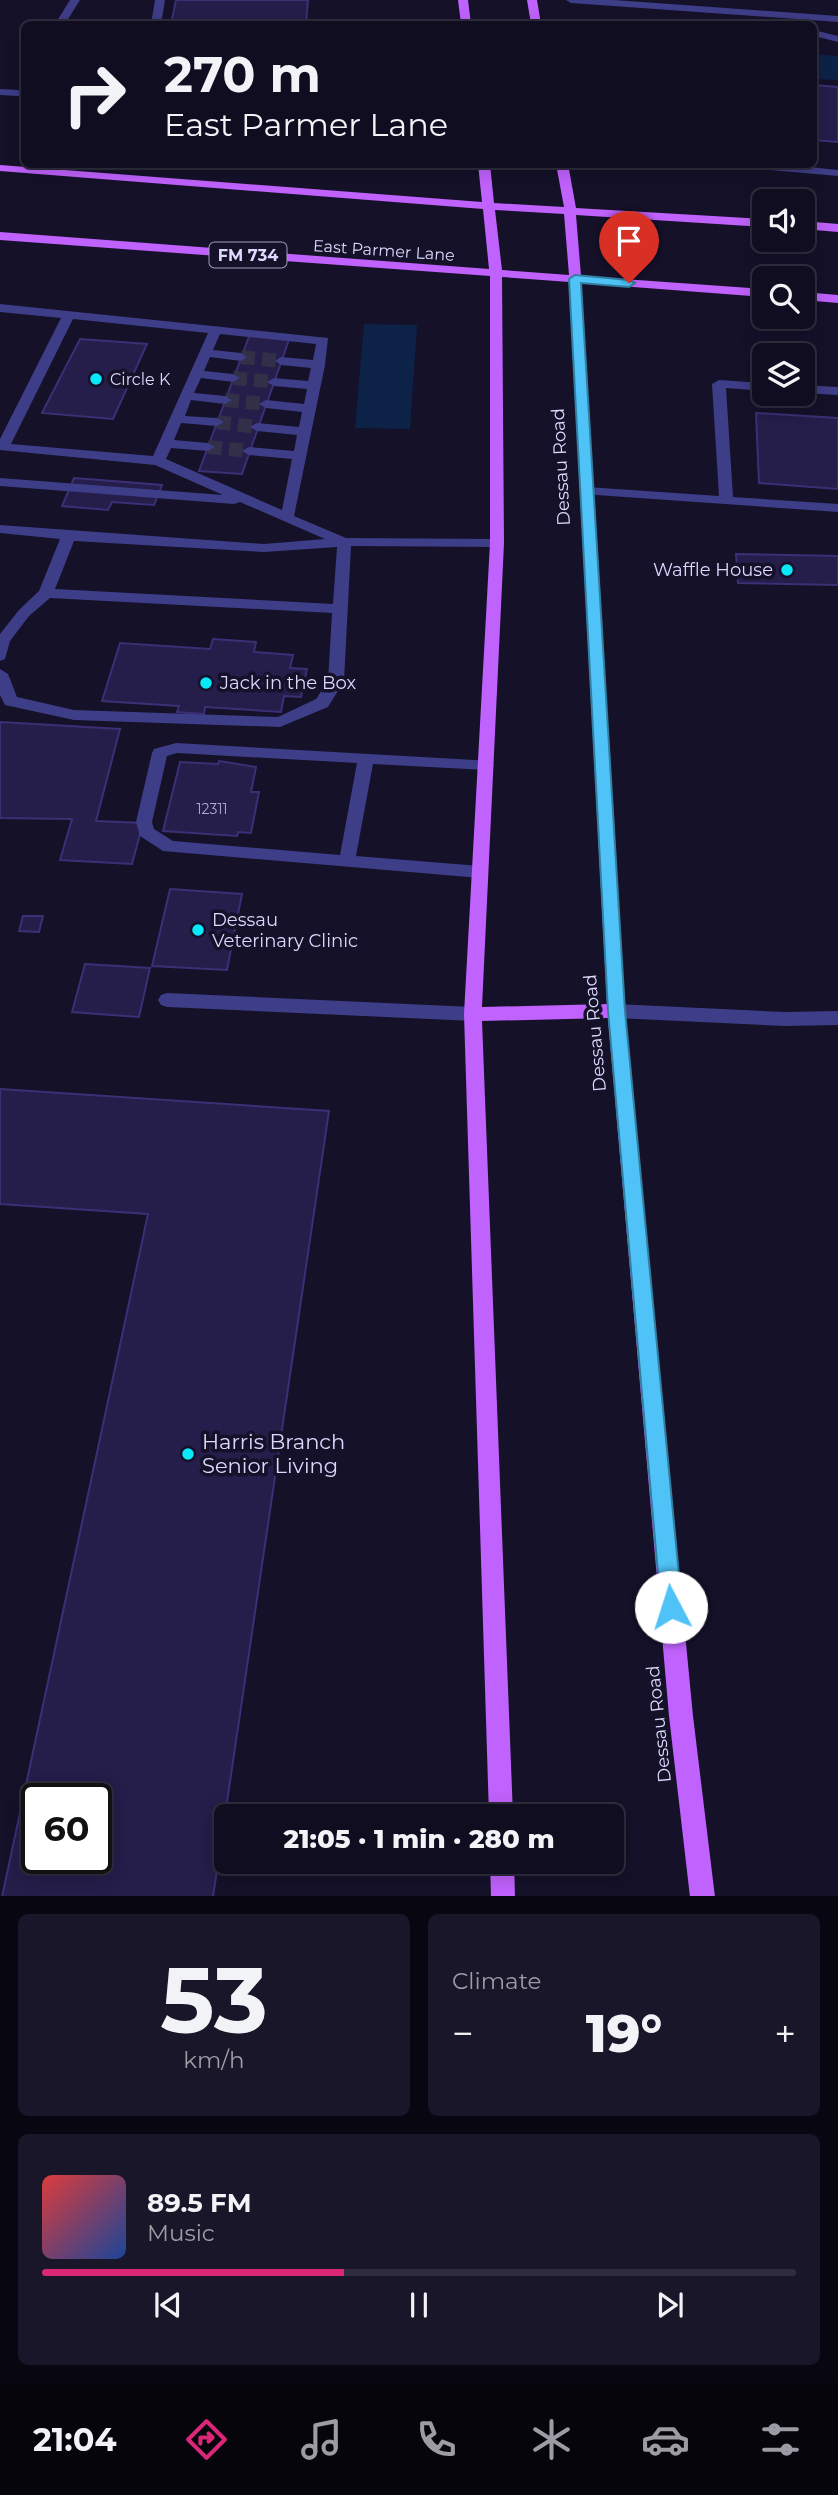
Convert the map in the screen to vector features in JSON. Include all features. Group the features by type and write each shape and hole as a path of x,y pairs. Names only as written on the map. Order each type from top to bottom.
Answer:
{"main road":[{"path":"463,0 466,21"},
{"path":"532,0 536,21"},
{"path":"0,168 489,206 752,222"},
{"path":"484,168 496,274 497,543 473,1014 500,1804"},
{"name":"Dessau Road","path":"563,168 570,209 575,279 617,1011 681,1716 704,1896"},
{"path":"815,226 838,228"},
{"name":"East Parmer Lane","path":"0,236 752,292"},
{"path":"815,297 838,299"},
{"path":"473,1014 617,1011"},
{"path":"502,1874 503,1896"}],"lane":[{"path":"62,21 75,0"},
{"path":"156,21 160,0"},
{"path":"571,0 660,11 838,19"},
{"path":"817,34 838,38"},
{"path":"0,92 21,90"},
{"path":"775,168 838,173"},
{"path":"0,308 323,341 287,518"},
{"path":"68,317 1,448 158,461 344,542"},
{"path":"158,461 215,331"},
{"path":"206,353 242,357"},
{"path":"281,361 319,365"},
{"path":"196,374 233,378"},
{"path":"274,382 315,386"},
{"path":"726,501 719,384 752,386"},
{"path":"815,390 838,391"},
{"path":"186,396 225,400"},
{"path":"266,404 310,409"},
{"path":"176,419 217,422"},
{"path":"257,427 305,432"},
{"path":"165,443 208,447"},
{"path":"249,451 300,456"},
{"path":"0,482 249,501"},
{"path":"587,491 838,508"},
{"path":"0,529 264,548 344,542 497,543"},
{"path":"0,656 3,640 24,613 46,593 69,536"},
{"path":"0,674 2,685 11,701 74,715 280,722 322,703 336,681 344,542"},
{"path":"46,593 340,609"},
{"path":"480,872 169,847 146,832 144,822 160,753 176,748 486,765"},
{"path":"347,862 366,758"},
{"path":"167,1000 473,1014"},
{"path":"617,1011 785,1019 838,1018"}],"water":[{"path":"817,54 838,56 838,80 817,79"},
{"path":"364,324 417,325 410,429 355,428"}],"building":[{"path":"176,0 308,0 306,21 172,21"},
{"path":"817,85 838,87 838,142 817,140"},
{"path":"250,334 290,337 242,474 199,471"},
{"name":"Circle K","path":"80,339 147,344 113,419 42,413"},
{"path":"756,413 838,418 838,489 759,483"},
{"path":"74,478 162,485 154,505 112,502 108,510 62,506"},
{"name":"Waffle House","path":"736,554 838,556 838,585 738,583"},
{"name":"Jack in the Box","path":"213,639 256,642 254,652 293,655 290,668 307,669 301,697 284,696 281,712 205,707 204,714 177,712 179,706 102,701 120,643 210,649"},
{"path":"0,722 120,729 96,821 143,823 132,864 60,860 72,819 0,818"},
{"path":"219,761 256,767 251,792 259,792 251,833 238,832 237,836 163,831 180,762 218,764"},
{"name":"Dessau Veterinary Clinic","path":"170,889 242,894 227,970 152,966"},
{"path":"23,916 43,916 39,932 19,931"},
{"path":"85,964 150,968 139,1017 72,1012"},
{"name":"Harris Branch Senior Living","path":"0,1089 329,1111 227,1804 214,1804 214,1874 216,1874 213,1896 2,1896 21,1808 21,1874 112,1874 112,1783 26,1783 148,1214 0,1204"}],"tunnel":[{"path":"241,357 281,361"},
{"path":"233,378 274,382"},
{"path":"225,400 266,404"},
{"path":"217,422 257,427"},
{"path":"208,447 249,451"}],"place":[{"name":"Circle K","path":"96,379"},
{"name":"Waffle House","path":"787,570"},
{"name":"Jack in the Box","path":"206,683"},
{"name":"Dessau Veterinary Clinic","path":"198,930"},
{"name":"Harris Branch Senior Living","path":"188,1454"}],"route":[{"path":"629,283 575,279 617,1011 671,1607"}]}
